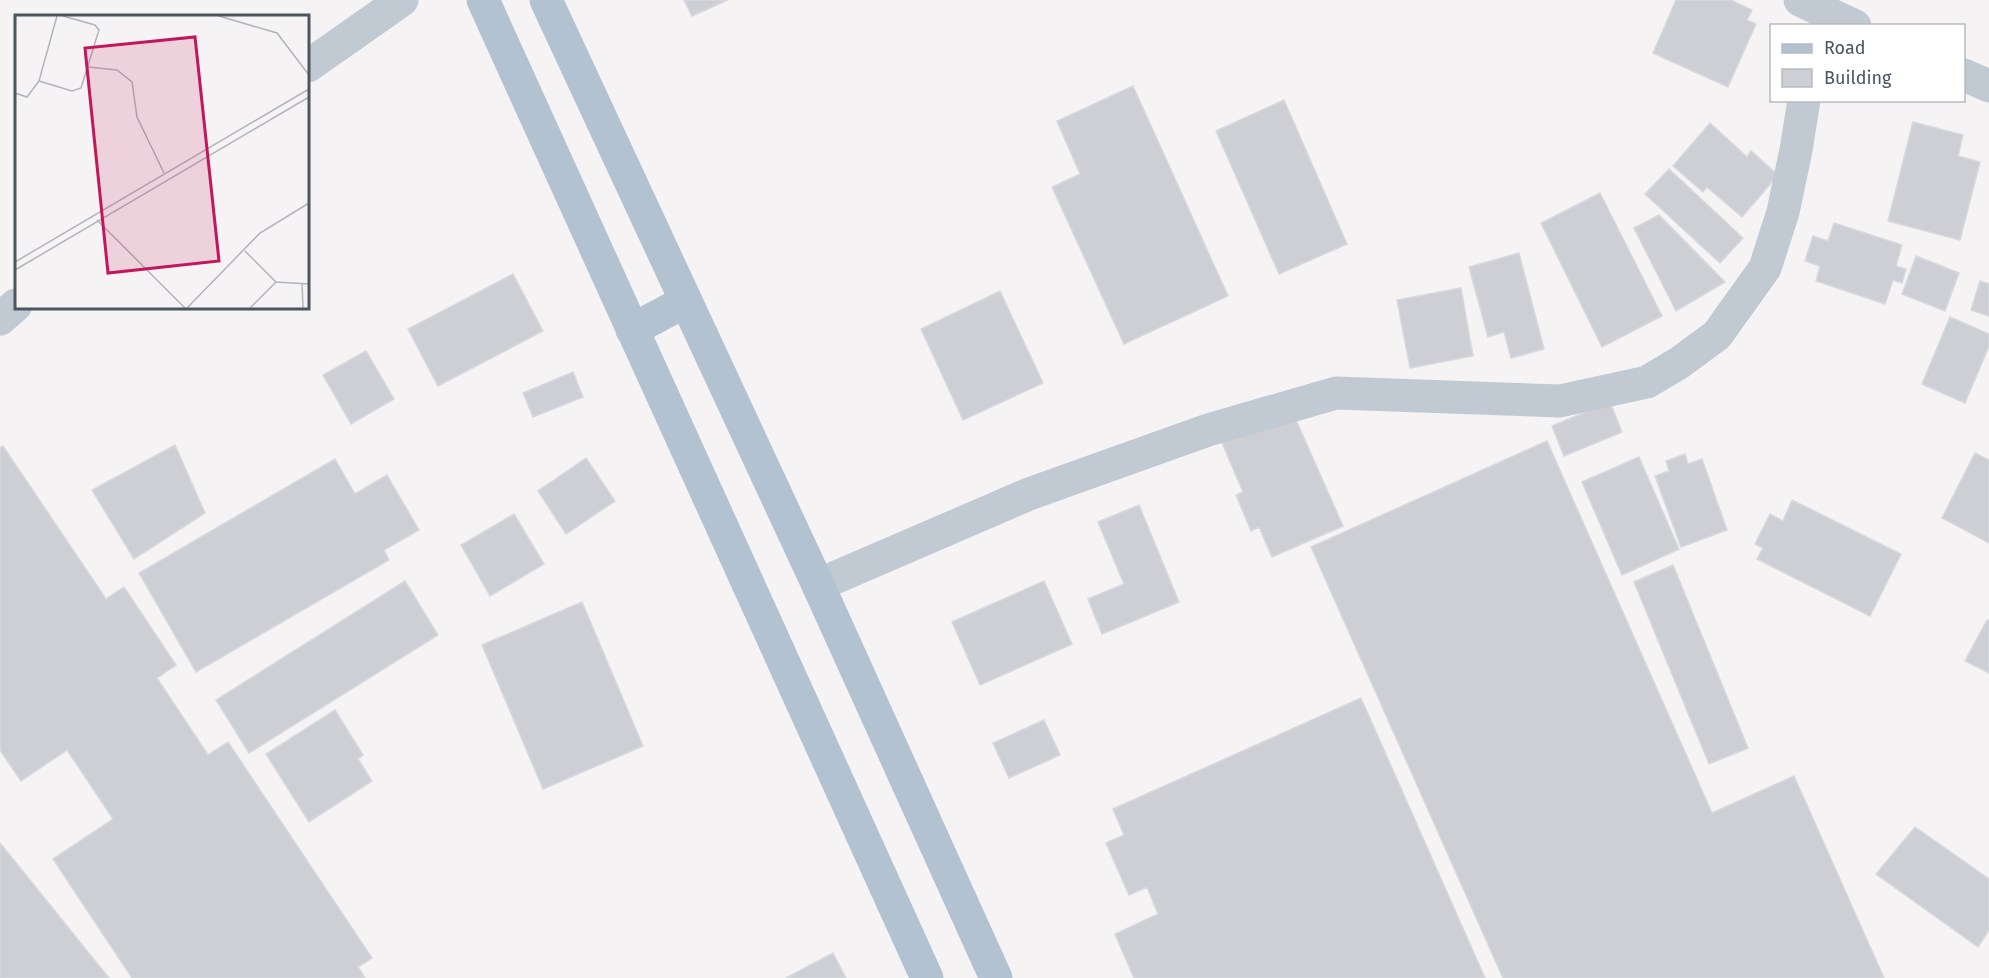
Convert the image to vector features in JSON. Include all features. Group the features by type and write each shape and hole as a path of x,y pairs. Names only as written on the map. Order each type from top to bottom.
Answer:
{"main road":[{"path":"483,0 927,978"},
{"path":"546,0 818,585 996,978"},
{"path":"632,330 686,301"}],"street":[{"path":"309,65 402,0"},
{"path":"1811,11 1849,24"},
{"path":"1965,75 1989,86"},
{"path":"818,585 1029,494 1208,430 1336,393 1560,401 1647,382 1679,363 1717,335 1765,267 1784,212 1804,102"},
{"path":"0,319 15,306"}],"building":[{"path":"684,0 728,0 692,16"},
{"path":"1676,0 1731,0 1752,10 1747,20 1756,24 1728,87 1653,53"},
{"path":"1133,86 1228,296 1124,344 1052,187 1080,174 1057,121"},
{"path":"1284,100 1347,244 1279,274 1216,131"},
{"path":"1913,122 1963,135 1958,156 1980,162 1960,240 1888,221"},
{"path":"1710,123 1747,157 1751,151 1778,175 1742,217 1707,187 1703,192 1673,166"},
{"path":"1669,169 1743,238 1720,263 1645,194"},
{"path":"1600,193 1662,316 1602,347 1541,223"},
{"path":"1659,215 1725,282 1676,311 1634,228"},
{"path":"1834,223 1902,245 1896,266 1906,269 1902,283 1893,280 1885,304 1816,281 1820,266 1805,261 1813,236 1828,241"},
{"path":"1519,253 1544,349 1511,358 1504,332 1488,337 1469,267"},
{"path":"1916,256 1959,273 1945,311 1902,294"},
{"path":"513,274 543,331 438,386 408,329"},
{"path":"1980,281 1989,284 1989,316 1971,310"},
{"path":"1461,288 1473,356 1410,368 1397,300"},
{"path":"1000,291 1043,383 963,420 921,329"},
{"path":"1950,317 1989,334 1989,346 1965,403 1922,384"},
{"path":"366,351 394,399 351,424 323,375"},
{"path":"573,372 583,397 533,417 523,393"},
{"path":"1610,402 1622,432 1564,456 1552,426"},
{"path":"1292,411 1343,526 1272,557 1259,527 1251,531 1236,495 1243,492 1222,443"},
{"path":"1547,441 1712,813 1794,776 1884,978 1503,978 1311,547"},
{"path":"175,445 205,513 134,559 92,490"},
{"path":"3,446 106,599 124,587 176,665 157,678 208,755 228,742 372,958 358,967 365,978 132,978 53,859 113,819 67,750 21,781 0,750 0,448"},
{"path":"1975,453 1989,460 1989,543 1942,518"},
{"path":"1685,454 1688,464 1702,459 1727,530 1681,547 1655,476 1669,471 1666,461"},
{"path":"1639,457 1679,549 1622,575 1582,482"},
{"path":"586,458 615,501 566,534 538,491"},
{"path":"335,459 355,494 387,475 419,530 384,550 389,560 196,672 139,573"},
{"path":"1792,500 1901,554 1870,616 1757,559 1763,548 1755,544 1770,514 1783,521"},
{"path":"1139,505 1179,602 1102,634 1088,599 1124,584 1098,522"},
{"path":"514,514 544,564 490,596 461,545"},
{"path":"1673,565 1748,748 1709,764 1634,582"},
{"path":"405,581 438,635 249,753 216,700"},
{"path":"1044,581 1072,644 980,685 952,622"},
{"path":"582,602 643,746 543,789 482,645"},
{"path":"1987,620 1989,621 1989,673 1965,661"},
{"path":"1361,698 1485,978 1134,978 1115,934 1158,914 1147,887 1129,895 1106,843 1124,835 1113,809"},
{"path":"335,710 363,755 358,759 372,781 309,822 266,754"},
{"path":"1044,720 1060,755 1009,778 993,743"},
{"path":"1915,827 1989,879 1989,930 1978,947 1876,874"},
{"path":"0,843 109,978 0,978"},
{"path":"833,953 846,978 786,978"}]}
